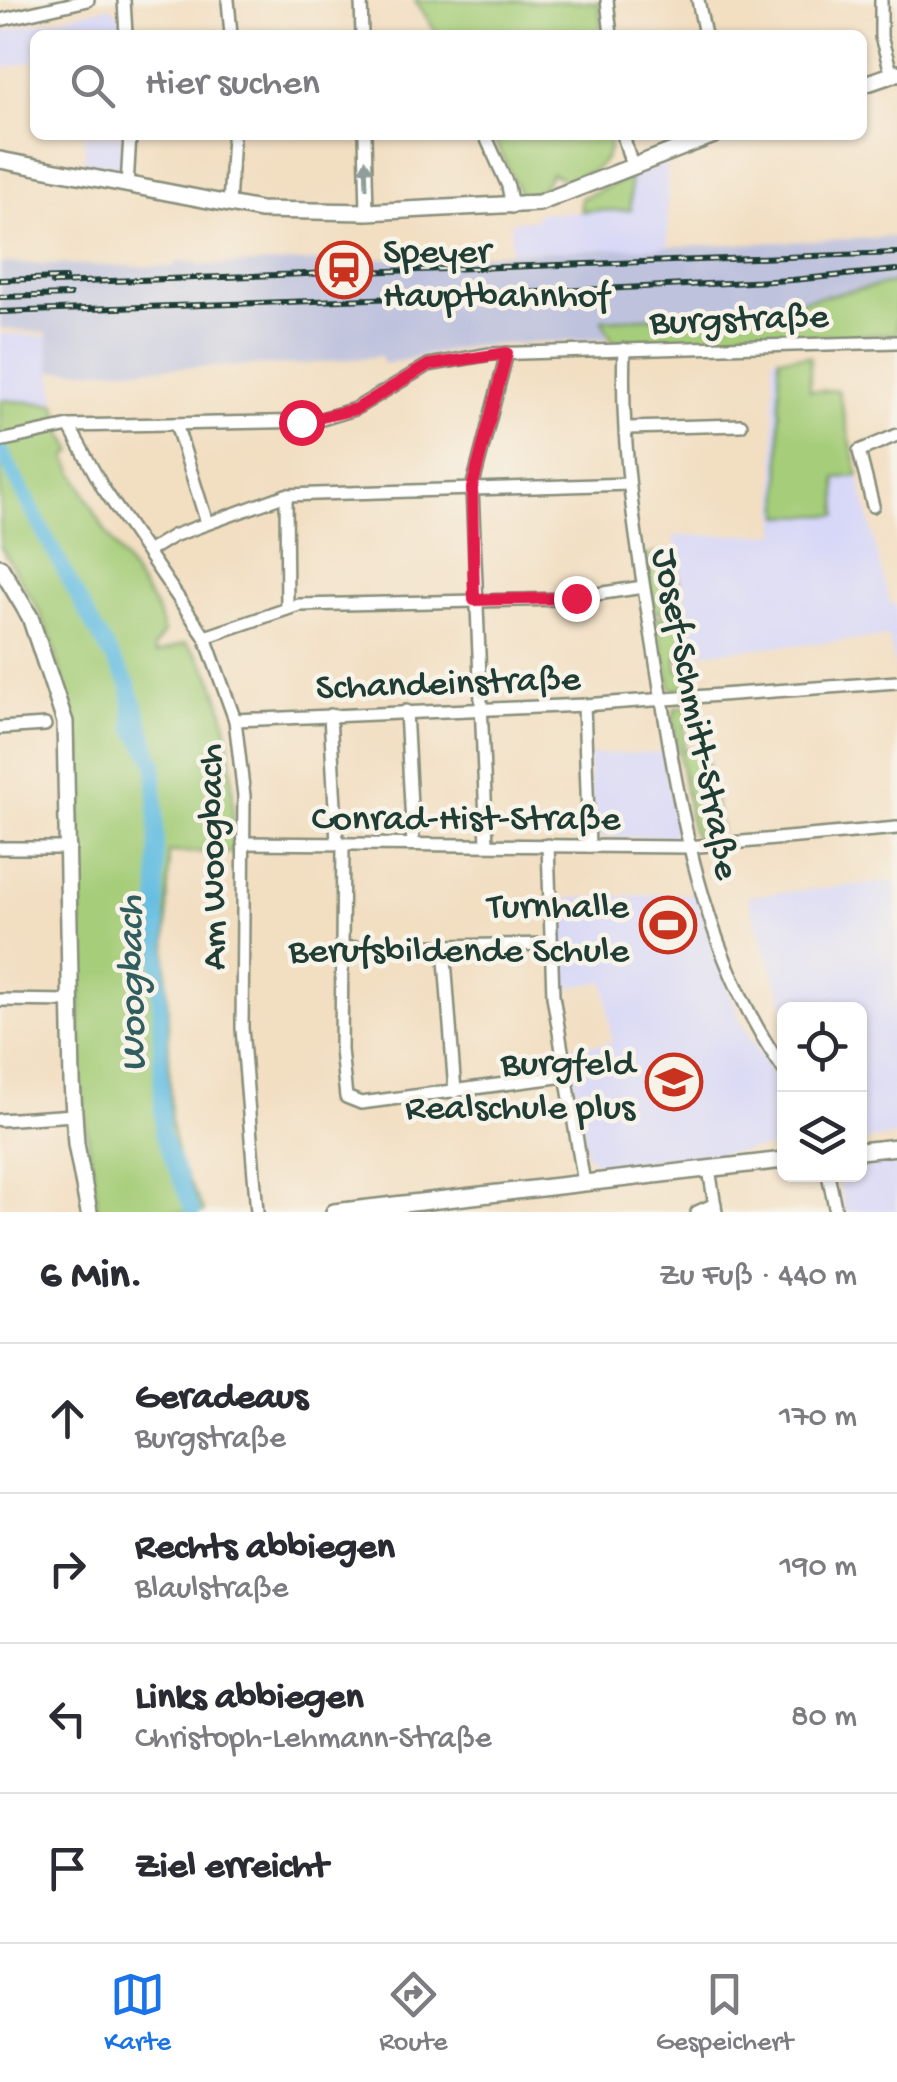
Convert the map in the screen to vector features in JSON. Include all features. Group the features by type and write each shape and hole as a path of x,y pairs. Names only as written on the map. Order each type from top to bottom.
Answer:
{"main road":[{"path":"867,83 894,74"},
{"path":"0,160 230,206 278,212 368,212 539,203 710,140"},
{"path":"0,567 30,617 56,723 70,848 74,1115 89,1212"},
{"path":"867,1150 897,1147"},
{"path":"334,1212 777,1161"}],"street":[{"path":"0,20 88,0"},
{"path":"124,0 126,30"},
{"path":"228,0 231,30"},
{"path":"361,0 362,30"},
{"path":"607,0 610,30"},
{"path":"698,0 703,30"},
{"path":"881,0 881,37 894,74"},
{"path":"128,186 130,140"},
{"path":"230,206 233,140"},
{"path":"365,140 368,212"},
{"path":"487,140 508,186 512,206"},
{"path":"624,140 632,166"},
{"name":"Burgstraße","path":"3,440 69,426 328,418 356,409 428,365 507,353 897,342"},
{"name":"Josef-Schmitt-Straße","path":"624,349 629,484 688,846 741,1001 777,1059"},
{"path":"488,844 474,600 472,488 507,353"},
{"path":"176,424 207,523"},
{"path":"628,428 741,425"},
{"name":"Am Woogbach","path":"69,426 102,488 205,636 236,720 243,780 242,1028 257,1212"},
{"path":"872,506 859,451 897,436"},
{"path":"147,552 207,523 286,495 629,484"},
{"path":"286,495 288,609"},
{"path":"205,636 299,604 564,598 643,587"},
{"name":"Schandeinstraße","path":"236,720 584,705 897,682"},
{"path":"584,705 589,846"},
{"path":"406,711 412,844"},
{"path":"330,715 340,843 342,1078 350,1101 454,1092 565,1076"},
{"path":"0,728 56,723"},
{"name":"Conrad-Hist-Straße","path":"243,844 688,846 897,828"},
{"path":"548,845 548,944 584,1183"},
{"path":"0,848 70,848"},
{"path":"342,948 548,944"},
{"path":"444,946 454,1092"},
{"path":"0,1000 72,1000"},
{"path":"0,1120 74,1115"},
{"path":"696,1212 716,1208 709,1168"},
{"path":"830,1182 836,1212"}],"shaded area":[{"path":"111,6 120,16 120,30 30,30 30,62 4,68 0,32"},
{"path":"84,140 123,140 123,169 85,164"},
{"path":"667,163 668,248 511,252 511,222 536,219 537,213 630,210 630,178"},
{"path":"897,237 897,282 731,314 602,320 608,339 472,346 384,364 381,356 307,364 51,371 47,333 0,328 0,263 175,267 176,262 197,262 197,266"},
{"path":"0,333 48,337 56,404 0,400"},
{"path":"810,356 810,391 838,390 889,602 894,603 897,612 897,674 888,637 695,653 674,536 777,534 773,357"},
{"path":"663,752 676,827 672,837 593,837 588,755"},
{"path":"897,881 897,1136 867,1140 867,1002 784,1002 747,896"},
{"path":"696,893 740,1020 777,1084 777,1147 600,1167 586,1153 568,1047 612,1043 605,981 560,989 554,899"},
{"path":"897,1158 897,1212 845,1212 840,1182 867,1182 867,1162"}],"green space":[{"path":"415,0 599,2 602,30 435,30"},
{"path":"494,140 609,140 608,153 592,171 566,181 551,173 541,190 522,197"},
{"path":"630,178 631,210 581,211 581,198"},
{"path":"897,282 897,334 613,342 602,320 731,314"},
{"path":"810,356 810,391 838,390 859,476 836,478 838,515 781,516 779,357"},
{"path":"0,400 56,404 62,432 73,451 66,457 104,529 157,610 164,633 154,647 156,654 185,643 202,661 223,711 232,771 233,853 169,852 166,958 171,1124 179,1161 204,1212 98,1212 80,1082 80,747 53,644 38,609 0,546"},
{"path":"667,552 675,557 683,610 654,612 646,555"},
{"path":"684,615 690,656 676,658 677,670 691,669 694,684 672,691 655,617"},
{"path":"698,704 700,718 685,725 684,751 704,747 720,829 717,837 694,836 692,831 673,718 675,708"}],"waterway":[{"name":"Woogbach","path":"0,449 93,626 129,685 133,727 155,763 162,1134 193,1212"},
{"name":"Woogbach","path":"133,697 150,749"}],"railway":[{"path":"53,283 897,253"},
{"path":"0,312 457,296 792,280 897,270"},
{"path":"0,280 65,278"},
{"path":"0,297 70,295"}],"place":[{"name":"Speyer Hauptbahnhof","path":"344,270"},
{"name":"Turnhalle Berufsbildende Schule","path":"668,925"},
{"name":"Burgfeld Realschule plus","path":"674,1082"}],"route":[{"path":"301,422 356,409 428,365 507,353 472,488 474,600 576,598"}]}
